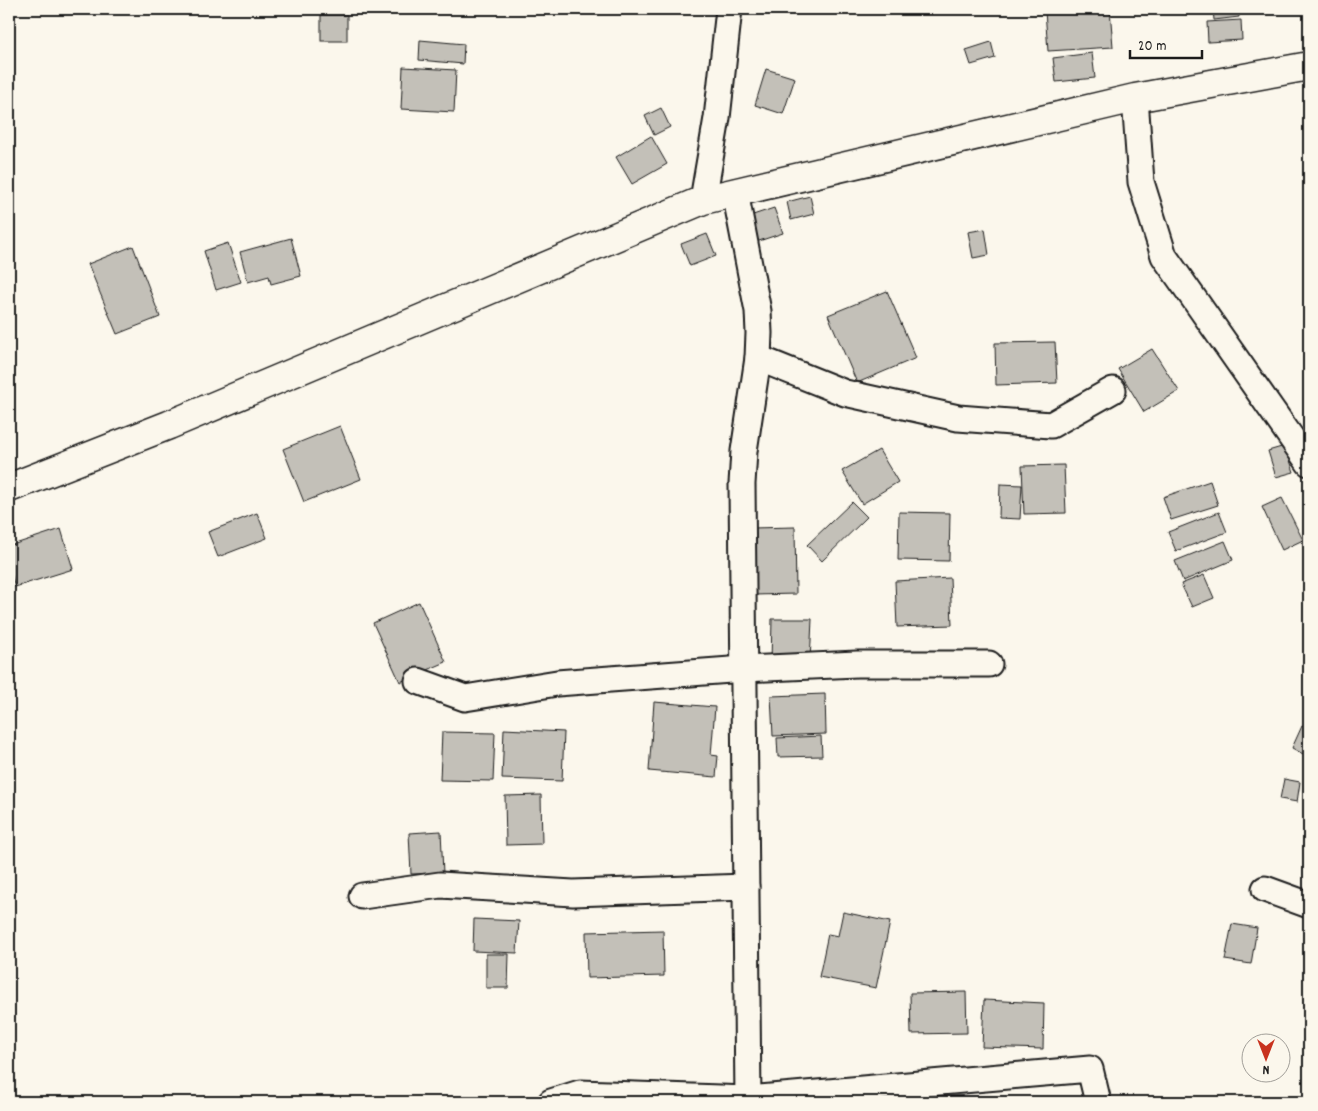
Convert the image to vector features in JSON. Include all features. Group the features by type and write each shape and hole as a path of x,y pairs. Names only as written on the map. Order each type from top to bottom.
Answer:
{"street":[{"path":"703,200 717,118 730,9"},
{"path":"9,488 169,425 703,200 1135,98 1309,66"},
{"path":"1135,98 1141,182 1164,256 1309,463"},
{"path":"735,192 758,311 758,358 744,451 742,484 748,1101"},
{"path":"758,358 845,393 958,418 1051,426 1113,390"},
{"path":"418,681 465,698 557,683 744,669 857,664 990,664"},
{"path":"362,896 440,886 573,893 746,887"},
{"path":"1265,889 1309,905"},
{"path":"551,1102 580,1093 748,1101 1090,1069 1098,1102"}],"building":[{"path":"638,9 679,9 679,14 638,13"},
{"path":"1110,9 1113,47 1048,51 1045,11"},
{"path":"1213,9 1238,9 1239,17 1214,20"},
{"path":"321,15 347,15 347,41 321,41"},
{"path":"1241,20 1242,40 1208,42 1207,22"},
{"path":"420,40 464,44 463,64 419,60"},
{"path":"991,42 995,58 971,65 966,50"},
{"path":"1092,53 1095,78 1056,82 1053,58"},
{"path":"403,67 456,70 454,112 401,109"},
{"path":"766,69 795,78 783,114 755,105"},
{"path":"661,108 670,127 654,135 645,116"},
{"path":"651,136 667,164 632,184 616,157"},
{"path":"810,196 814,214 791,220 787,202"},
{"path":"774,208 783,233 744,246 735,221"},
{"path":"985,229 989,255 973,258 968,232"},
{"path":"707,234 716,256 690,266 681,244"},
{"path":"291,238 301,276 271,284 269,276 248,282 240,252"},
{"path":"228,243 241,282 216,290 204,251"},
{"path":"133,246 160,317 117,334 88,264"},
{"path":"887,291 916,358 857,383 828,315"},
{"path":"1055,342 1057,383 996,385 995,343"},
{"path":"1152,349 1179,391 1144,412 1118,369"},
{"path":"340,426 361,479 304,502 283,449"},
{"path":"1285,446 1294,472 1276,477 1268,451"},
{"path":"879,450 898,482 862,504 842,471"},
{"path":"1064,465 1066,513 1024,514 1022,466"},
{"path":"1210,481 1218,505 1171,520 1163,497"},
{"path":"1000,484 1022,485 1020,519 999,518"},
{"path":"1282,498 1303,540 1282,550 1262,507"},
{"path":"852,502 867,517 822,561 807,545"},
{"path":"899,512 950,513 949,561 898,560"},
{"path":"1219,512 1227,532 1176,551 1168,532"},
{"path":"257,513 267,538 218,557 208,532"},
{"path":"795,527 796,594 754,595 752,528"},
{"path":"61,529 73,569 15,587 9,566 9,546"},
{"path":"1225,541 1233,560 1183,581 1175,561"},
{"path":"1204,575 1214,598 1192,607 1181,584"},
{"path":"950,578 952,625 897,627 895,581"},
{"path":"419,602 446,662 400,682 373,623"},
{"path":"772,619 812,619 810,662 771,662"},
{"path":"825,694 826,734 773,736 771,696"},
{"path":"654,702 715,707 711,755 718,756 716,777 649,771"},
{"path":"1302,726 1309,729 1309,747 1305,755 1292,748"},
{"path":"504,729 564,732 562,781 502,779"},
{"path":"442,732 495,733 493,781 440,780"},
{"path":"821,736 822,756 778,757 777,738"},
{"path":"1284,779 1300,782 1297,802 1280,799"},
{"path":"541,795 542,844 506,845 505,796"},
{"path":"441,831 443,873 411,874 409,833"},
{"path":"843,912 890,922 876,988 819,977 828,934 838,936"},
{"path":"474,919 519,921 517,953 473,951"},
{"path":"1232,924 1257,928 1251,964 1225,960"},
{"path":"663,930 664,976 587,978 586,932"},
{"path":"486,954 509,954 508,988 486,988"},
{"path":"966,992 967,1033 911,1034 910,993"},
{"path":"984,1000 1044,1003 1043,1049 982,1047"}]}
